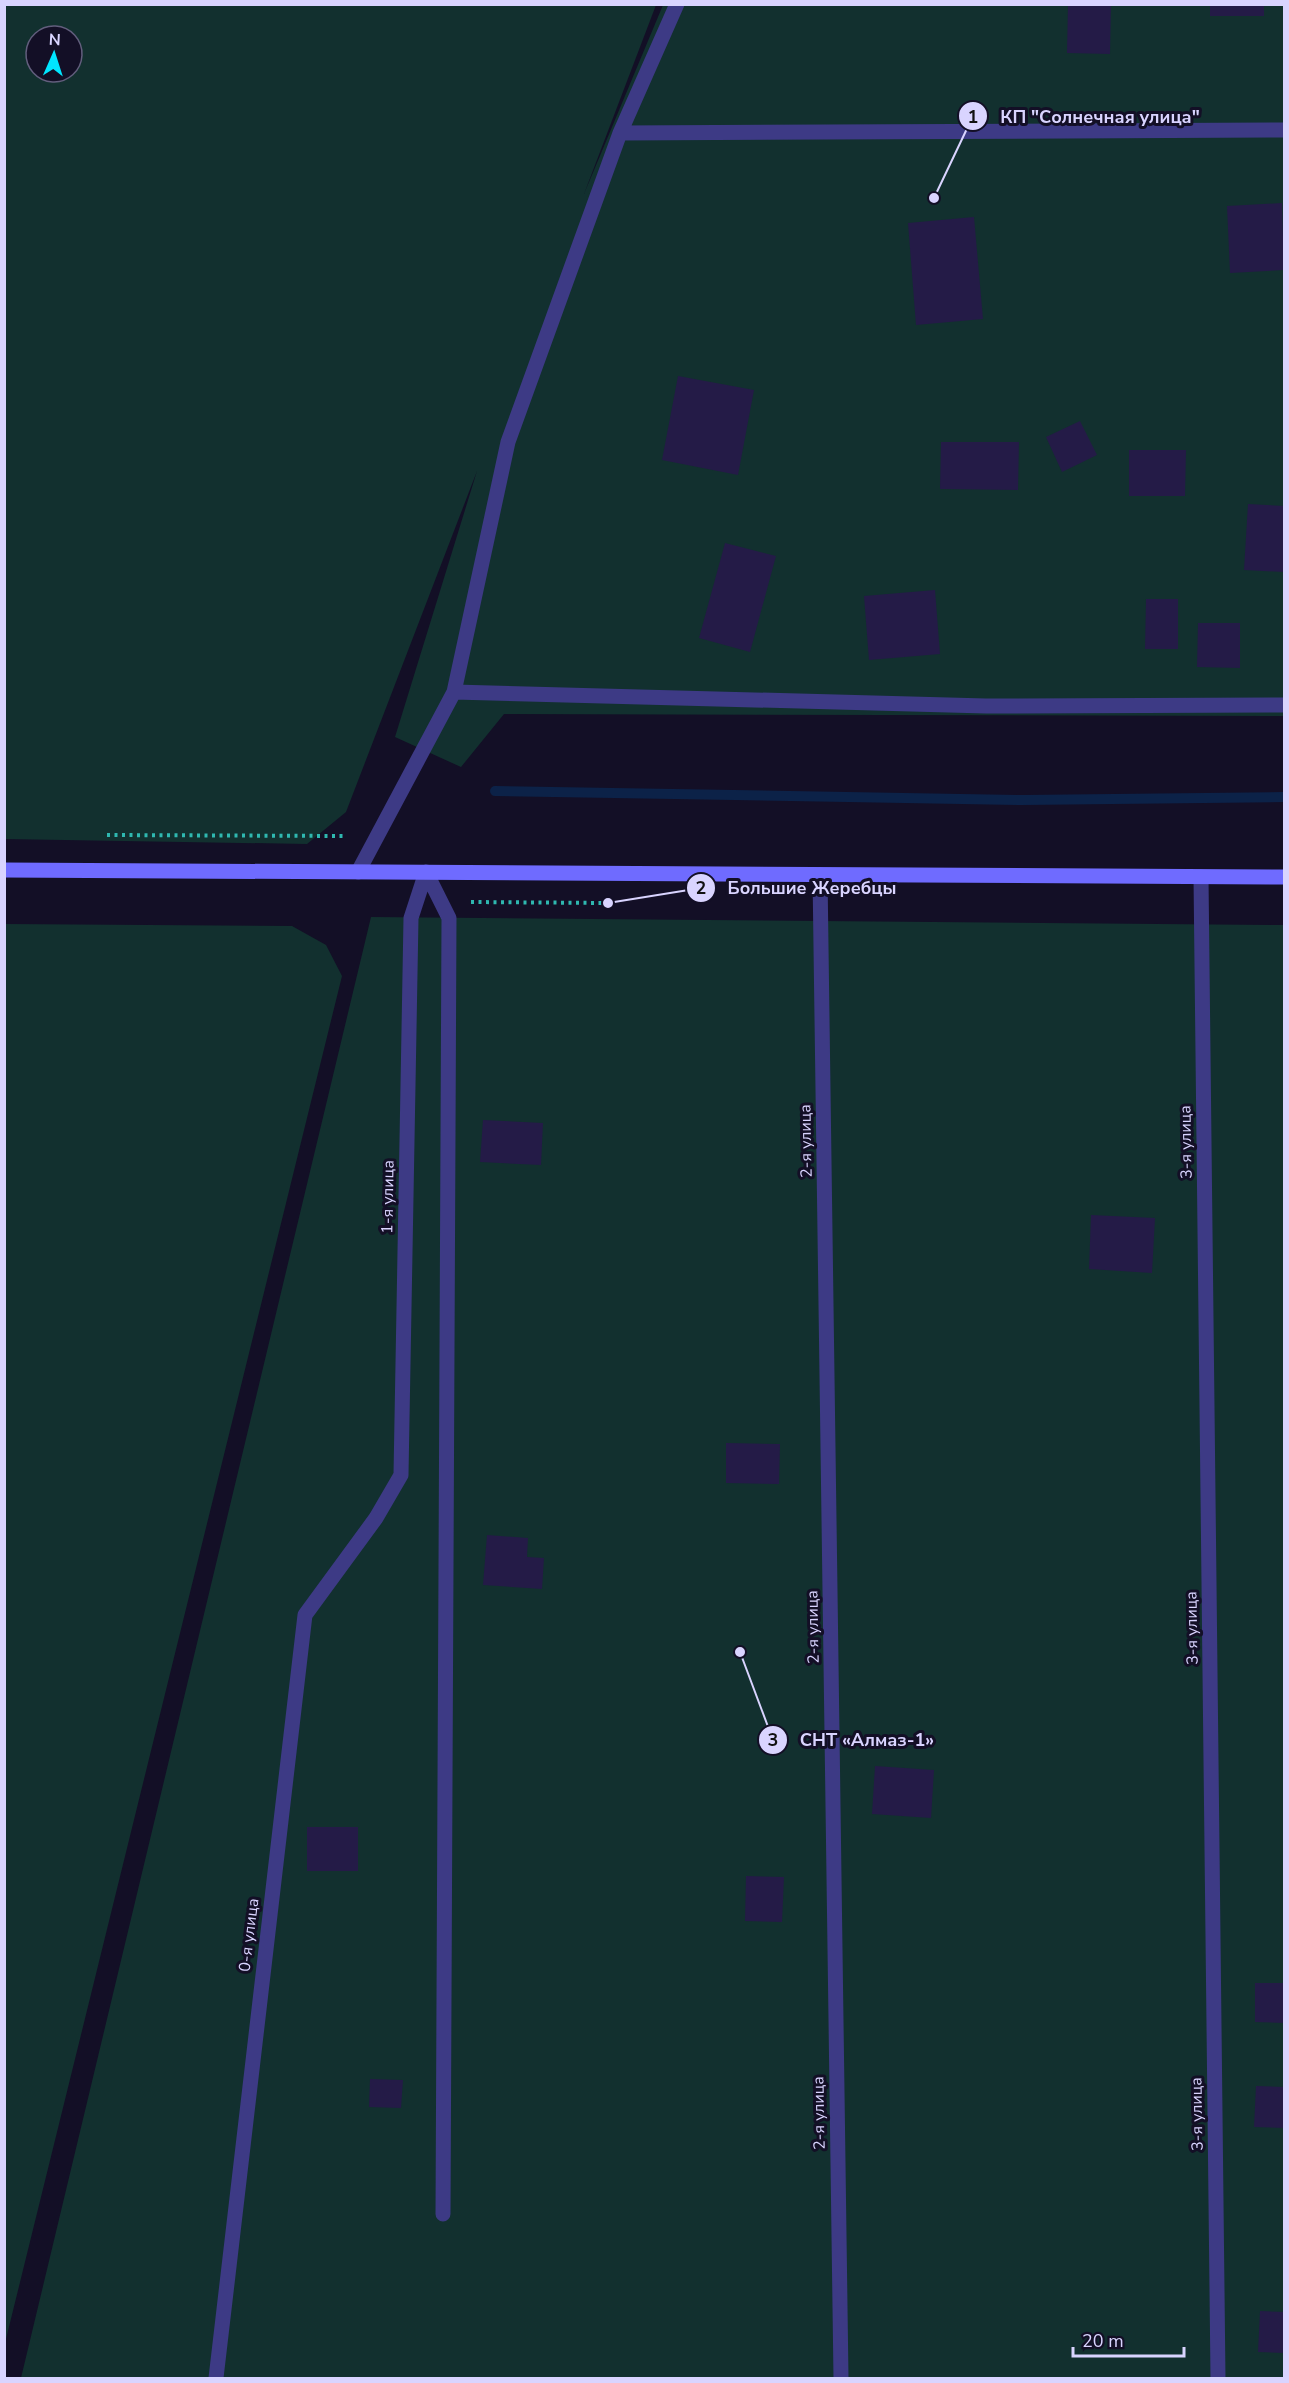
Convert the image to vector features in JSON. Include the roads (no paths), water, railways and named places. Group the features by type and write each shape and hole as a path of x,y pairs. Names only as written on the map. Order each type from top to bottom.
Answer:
{"main road":[{"path":"4,870 1284,878"}],"street":[{"path":"358,872 454,692 508,442 620,133 677,4"},
{"path":"620,133 1284,130"},
{"path":"454,692 986,706 1284,705"},
{"path":"426,872 449,918 443,2214"},
{"name":"1-я улица","path":"376,1518 401,1475 411,918 426,872"},
{"name":"2-я улица","path":"820,875 841,2379"},
{"name":"3-я улица","path":"1201,877 1218,2379"},
{"name":"0-я улица","path":"216,2379 304,1615 376,1518"}],"waterway":[{"path":"495,791 1023,800 1284,797"}],"place":[{"name":"КП \"Солнечная улица\"","path":"934,198"},
{"name":"Большие Жеребцы","path":"608,903"},
{"name":"СНТ «Алмаз-1»","path":"740,1652"}]}
